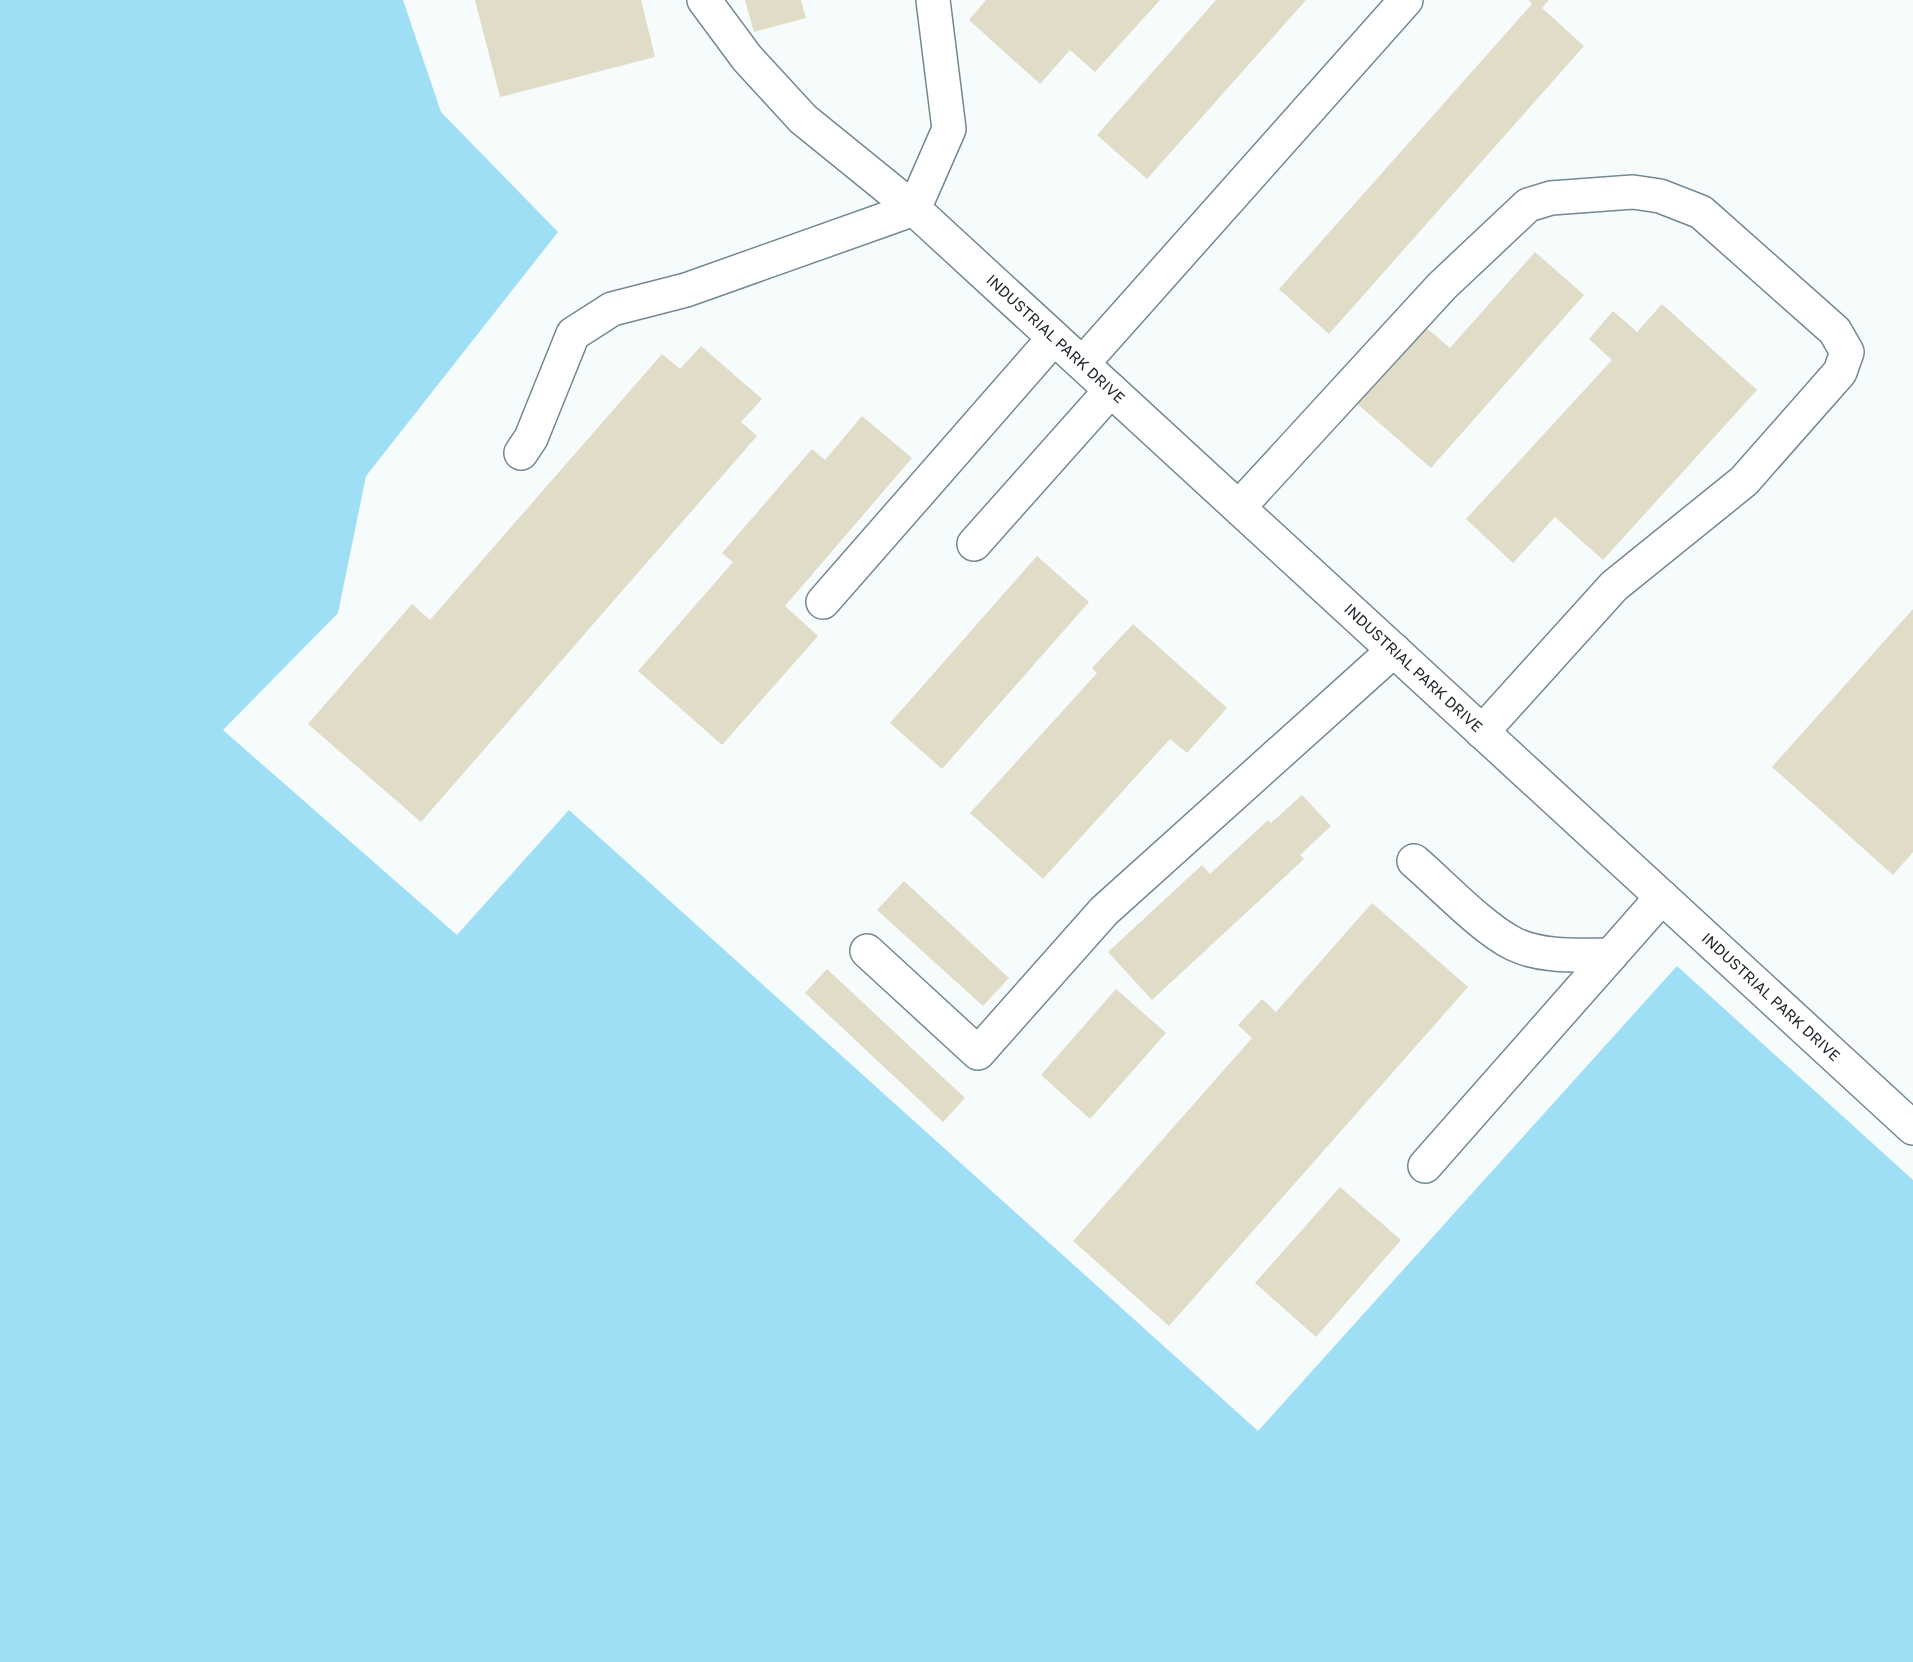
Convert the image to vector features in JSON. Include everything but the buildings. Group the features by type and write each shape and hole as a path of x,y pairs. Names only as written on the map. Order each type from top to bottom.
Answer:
{"street":[{"name":"INDUSTRIAL PARK DRIVE","path":"704,0 747,58 802,119 914,209 1913,1128"},
{"path":"521,453 531,438 573,334 612,309 686,290 914,209 949,129 933,0"},
{"path":"1083,363 1406,0"},
{"path":"1239,507 1442,286 1528,205 1551,198 1633,192 1660,196 1701,212 1835,332 1847,352 1840,372 1810,407 1744,481 1614,586 1482,732"},
{"path":"823,602 1054,338"},
{"path":"974,544 1111,390"},
{"path":"867,951 978,1053 1104,911 1394,650"},
{"path":"1414,861 1498,935 1515,945 1539,952 1611,955"},
{"path":"1425,1166 1662,897"}],"shaded area":[{"path":"0,0 403,0 441,112 558,232 366,476 338,613 223,730 457,935 569,810 1258,1431 1677,966 1913,1180 1913,1662 0,1662"}]}
